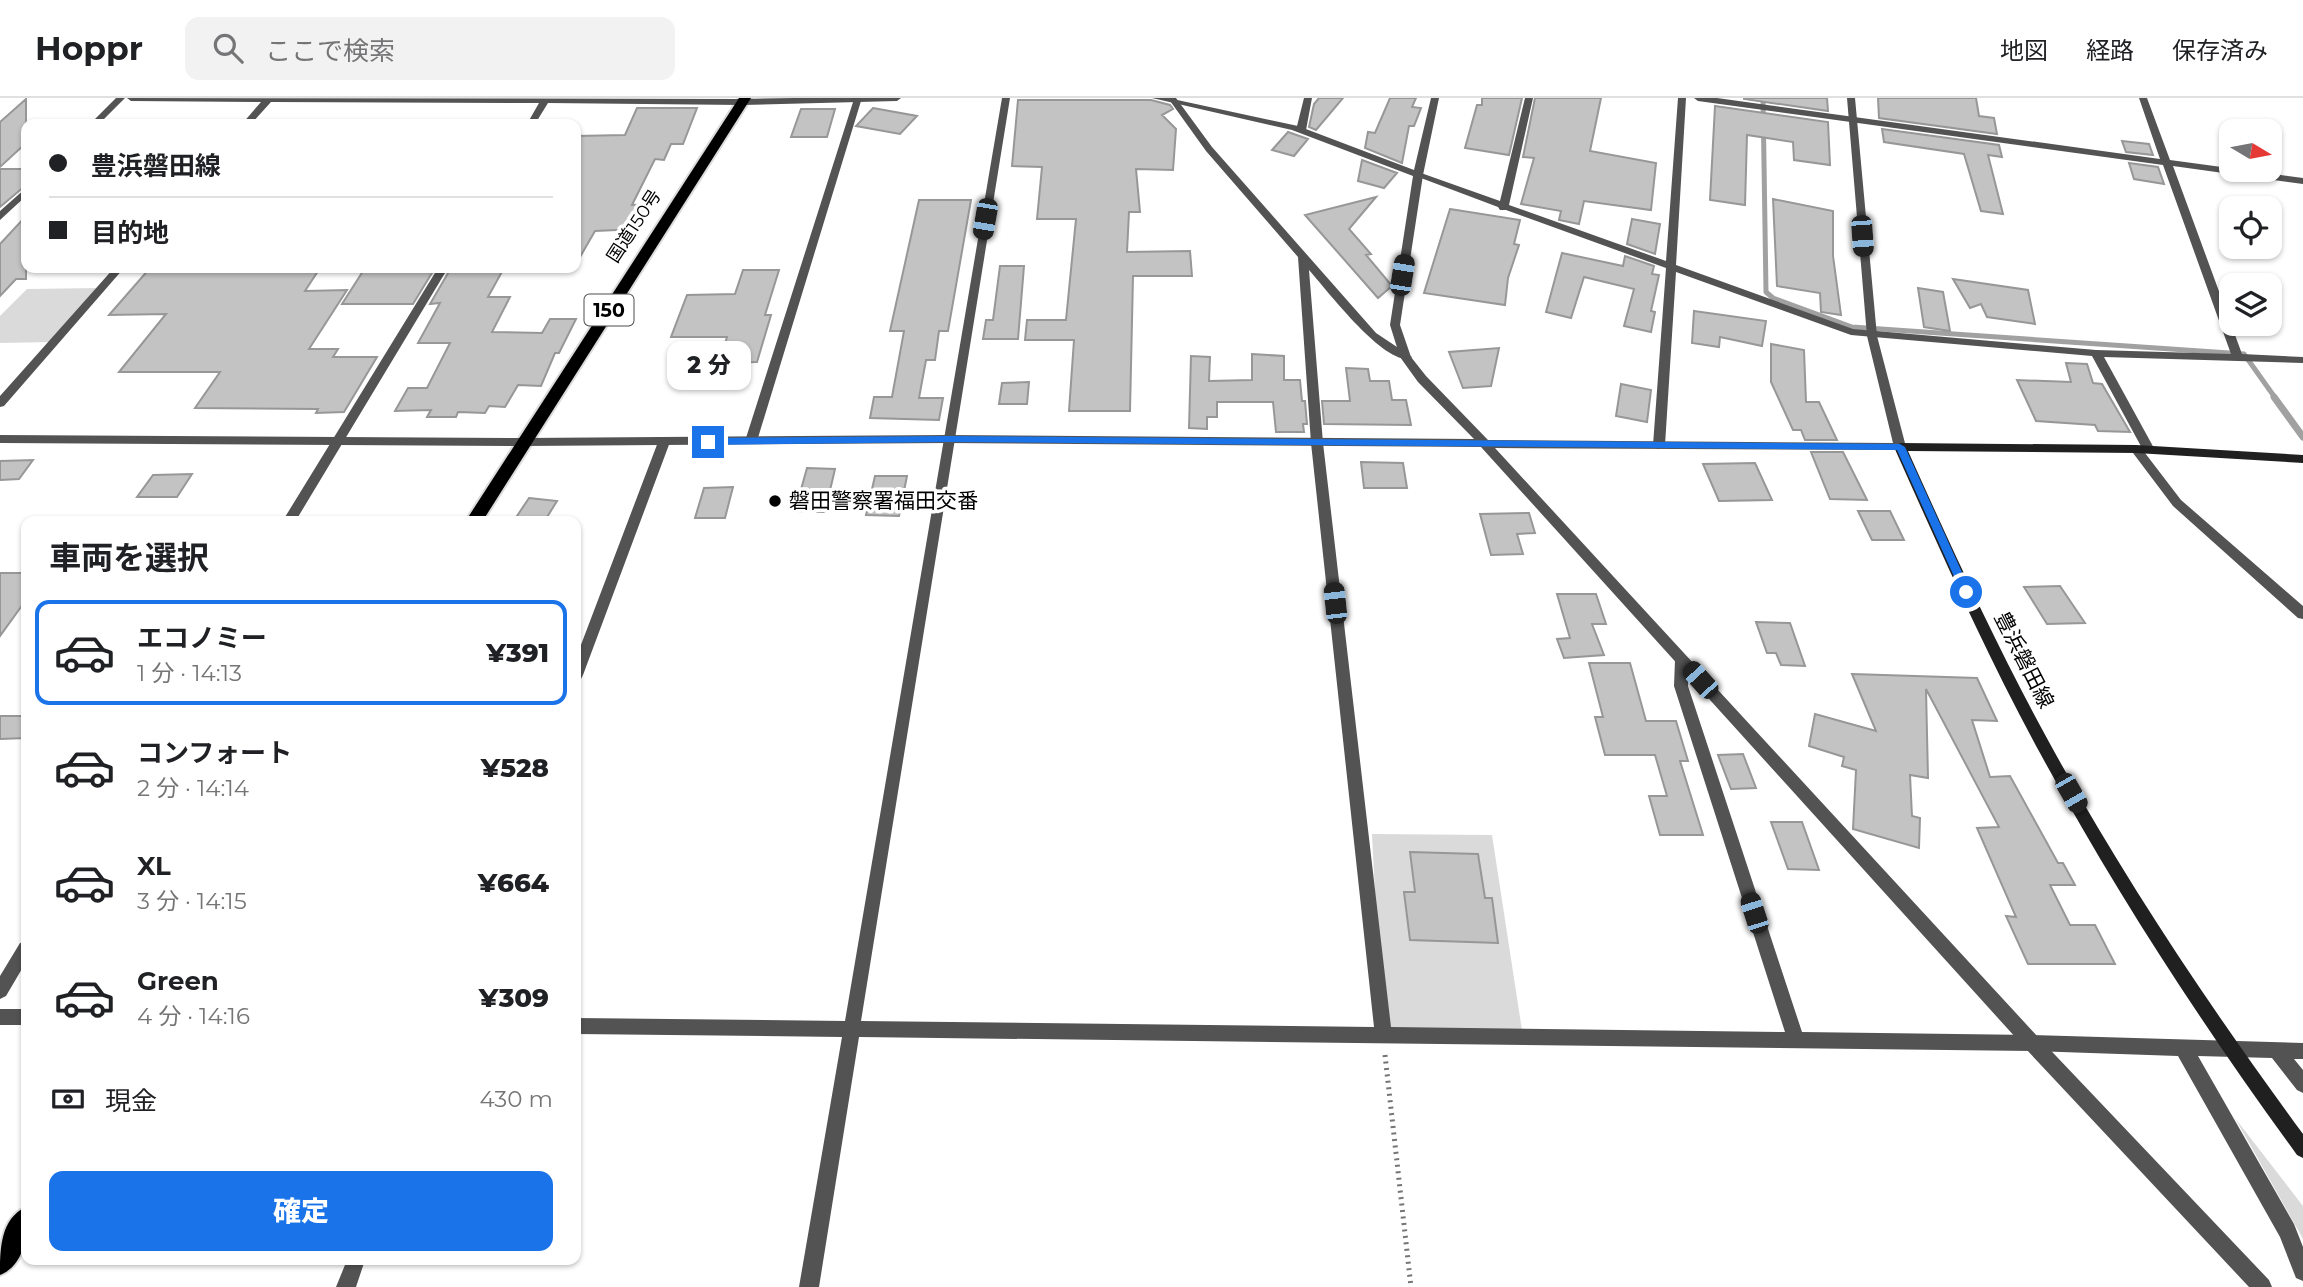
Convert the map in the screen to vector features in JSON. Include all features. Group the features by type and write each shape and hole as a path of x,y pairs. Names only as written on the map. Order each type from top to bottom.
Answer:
{"highway":[{"name":"国道150号","path":"477,516 743,100"},
{"path":"0,1262 21,1228"}],"main road":[{"path":"1900,447 2143,450 2303,459"},
{"name":"豊浜磐田線","path":"1900,447 1972,606 2046,748 2135,905 2228,1048 2303,1149"}],"street":[{"path":"99,119 121,98"},
{"path":"131,98 897,98"},
{"path":"809,1287 1006,98"},
{"path":"1156,98 1173,99 1301,130 1503,208 1851,332 1872,336 2096,353 2303,360"},
{"path":"1301,130 1308,98"},
{"path":"1435,98 1418,175 1395,325 1406,357 1422,379 1485,444 2032,1043 2262,1287"},
{"path":"1503,208 1529,98"},
{"path":"1659,445 1682,98"},
{"path":"1698,98 2303,181"},
{"path":"0,439 664,442 948,439 1900,447 1872,336 1851,98"},
{"path":"2143,98 2238,358"},
{"path":"250,119 268,99"},
{"path":"534,119 547,99"},
{"path":"1173,99 1209,149 1372,335 1406,357"},
{"path":"751,441 863,100"},
{"path":"0,217 21,196"},
{"path":"1303,257 1317,443 1382,1035"},
{"path":"0,403 115,273"},
{"path":"292,516 440,273"},
{"path":"2096,353 2143,450 2177,503 2303,614"},
{"path":"581,662 664,442"},
{"path":"1682,660 1681,686 1796,1040"},
{"path":"0,991 21,956"},
{"path":"0,1017 21,1017"},
{"path":"581,1026 2032,1043 2303,1051"},
{"path":"2183,1047 2287,1231 2303,1271"},
{"path":"2277,1051 2303,1084"},
{"path":"346,1287 354,1265"}],"path":[{"path":"1382,1035 1412,1287"}],"shaded area":[{"path":"101,288 53,342 0,343 0,316 27,289"},
{"path":"1372,834 1492,835 1523,1037 1382,1029"},
{"path":"2235,1118 2303,1206 2303,1239"}],"building":[{"path":"1319,98 1343,98 1316,130 1309,127 1314,104"},
{"path":"1390,98 1416,98 1412,107 1421,108 1414,126 1409,126 1402,163 1365,148 1368,132 1375,133"},
{"path":"1482,98 1522,98 1509,155 1465,148 1477,105 1482,105"},
{"path":"1535,98 1601,98 1590,151 1656,163 1651,210 1584,201 1579,224 1559,220 1561,211 1521,204 1534,158 1523,157"},
{"path":"1827,98 1828,111 1744,99"},
{"path":"1878,98 1976,98 1979,116 1994,118 1997,134 1879,118"},
{"path":"26,99 26,119 21,119 21,148 0,167 0,122"},
{"path":"1018,100 1151,100 1170,105 1173,109 1162,115 1176,129 1173,170 1136,169 1140,212 1129,212 1127,252 1190,251 1192,276 1133,276 1130,411 1069,411 1074,340 1025,340 1027,320 1066,320 1076,219 1037,219 1042,167 1012,166"},
{"path":"1715,106 1828,122 1830,165 1794,160 1793,142 1747,135 1745,205 1710,200"},
{"path":"637,108 697,108 683,144 671,144 664,160 655,159 632,205 652,204 639,229 595,231 581,255 581,136 625,135"},
{"path":"873,108 917,116 900,134 856,126"},
{"path":"801,109 835,109 827,137 791,137"},
{"path":"1882,129 1999,145 2002,157 1988,155 2003,214 1981,211 1964,154 1884,142"},
{"path":"1288,132 1308,139 1294,156 1272,150"},
{"path":"2122,141 2149,144 2153,155 2126,152"},
{"path":"1362,160 1397,173 1384,188 1358,181"},
{"path":"2129,163 2158,167 2164,184 2134,179"},
{"path":"0,169 21,169 21,189 0,207"},
{"path":"1376,197 1349,229 1371,254 1366,255 1392,286 1378,298 1305,215"},
{"path":"1773,199 1833,211 1833,256 1841,315 1821,312 1820,293 1777,286"},
{"path":"919,200 971,200 948,331 939,331 935,360 926,360 919,398 943,398 939,420 870,418 874,397 892,397 904,331 890,331"},
{"path":"1450,209 1520,220 1514,244 1519,245 1508,278 1505,305 1424,293"},
{"path":"1632,219 1660,224 1655,254 1627,244"},
{"path":"21,221 21,273 26,273 26,279 16,279 0,296 0,244"},
{"path":"1562,253 1623,266 1625,256 1654,266 1652,274 1659,275 1651,311 1655,312 1651,332 1624,326 1634,289 1584,277 1571,318 1546,312"},
{"path":"1000,266 1024,266 1018,339 983,339 986,320 993,320"},
{"path":"743,270 779,270 765,315 771,315 757,362 719,363 727,337 671,337 687,295 735,294"},
{"path":"146,273 317,273 305,291 347,290 309,349 338,349 333,357 377,357 344,412 316,413 318,409 195,408 220,372 119,372 166,314 109,315"},
{"path":"362,273 432,273 413,304 342,304"},
{"path":"448,273 501,273 488,297 510,297 492,332 542,333 550,319 576,319 559,353 555,353 541,386 518,385 505,407 489,406 485,413 458,412 456,417 427,417 431,410 395,411 408,388 427,388 450,343 418,343 440,303 430,304"},
{"path":"1953,279 2028,290 2035,324 1987,317 1981,304 1970,308"},
{"path":"1918,288 1943,292 1950,331 1924,327"},
{"path":"1694,311 1766,321 1762,346 1720,337 1719,347 1692,343"},
{"path":"1771,344 1804,350 1806,402 1819,402 1837,440 1805,440 1801,430 1793,430 1771,382"},
{"path":"1499,348 1491,386 1463,388 1449,352"},
{"path":"1252,354 1284,356 1284,380 1300,380 1307,424 1303,424 1304,432 1276,432 1273,402 1217,402 1217,417 1207,417 1207,429 1189,428 1191,356 1210,357 1209,381 1252,380"},
{"path":"2066,363 2087,364 2093,383 2102,384 2130,432 2098,431 2095,425 2036,421 2017,380 2071,382"},
{"path":"1346,368 1368,369 1370,381 1389,381 1392,400 1406,400 1411,425 1324,424 1322,401 1350,401"},
{"path":"1029,382 1027,404 999,404 1002,383"},
{"path":"1621,384 1651,390 1647,422 1616,416"},
{"path":"1811,452 1843,452 1867,500 1830,499"},
{"path":"33,460 19,479 0,480 0,461"},
{"path":"1361,462 1403,463 1407,488 1364,488"},
{"path":"1755,463 1772,500 1719,501 1703,464"},
{"path":"807,468 835,469 825,512 795,511"},
{"path":"192,474 177,497 137,497 153,475"},
{"path":"875,476 907,476 899,516 866,515"},
{"path":"733,487 725,518 695,518 704,488"},
{"path":"529,498 557,501 548,516 517,516"},
{"path":"1858,511 1890,511 1904,540 1872,540"},
{"path":"1529,513 1535,533 1517,534 1523,554 1491,555 1480,514"},
{"path":"0,573 21,573 21,607 0,636"},
{"path":"2060,586 2085,623 2047,624 2024,587"},
{"path":"1557,594 1596,594 1606,624 1592,624 1604,655 1564,658 1557,639 1570,638"},
{"path":"1756,622 1790,623 1805,666 1781,665 1776,653 1767,653"},
{"path":"1589,663 1630,663 1646,721 1676,721 1688,761 1680,761 1703,835 1660,835 1649,796 1667,796 1655,755 1605,755 1595,717 1603,717"},
{"path":"1852,674 1977,678 1997,721 1972,720 1990,777 2010,776 2058,863 2063,863 2075,885 2050,885 2070,925 2095,925 2115,964 2028,964 2006,916 2016,917 1977,828 1999,827 1926,689 1928,778 1910,775 1912,816 1920,818 1919,848 1853,829 1856,770 1842,766 1844,757 1809,746 1815,714 1876,731"},
{"path":"0,716 21,716 21,738 0,739"},
{"path":"1743,754 1756,788 1731,789 1718,755"},
{"path":"1771,822 1802,822 1819,870 1788,869"},
{"path":"1410,852 1478,854 1485,898 1492,898 1498,943 1410,940 1404,892 1415,892"}],"waterway":[{"path":"1763,98 1766,292 1773,298 1852,327 2244,354 2276,399"},
{"path":"2274,397 2303,437"}],"place":[{"name":"磐田警察署福田交番","path":"775,501"}],"route":[{"path":"708,442 948,439 1900,447 1966,592"}]}
